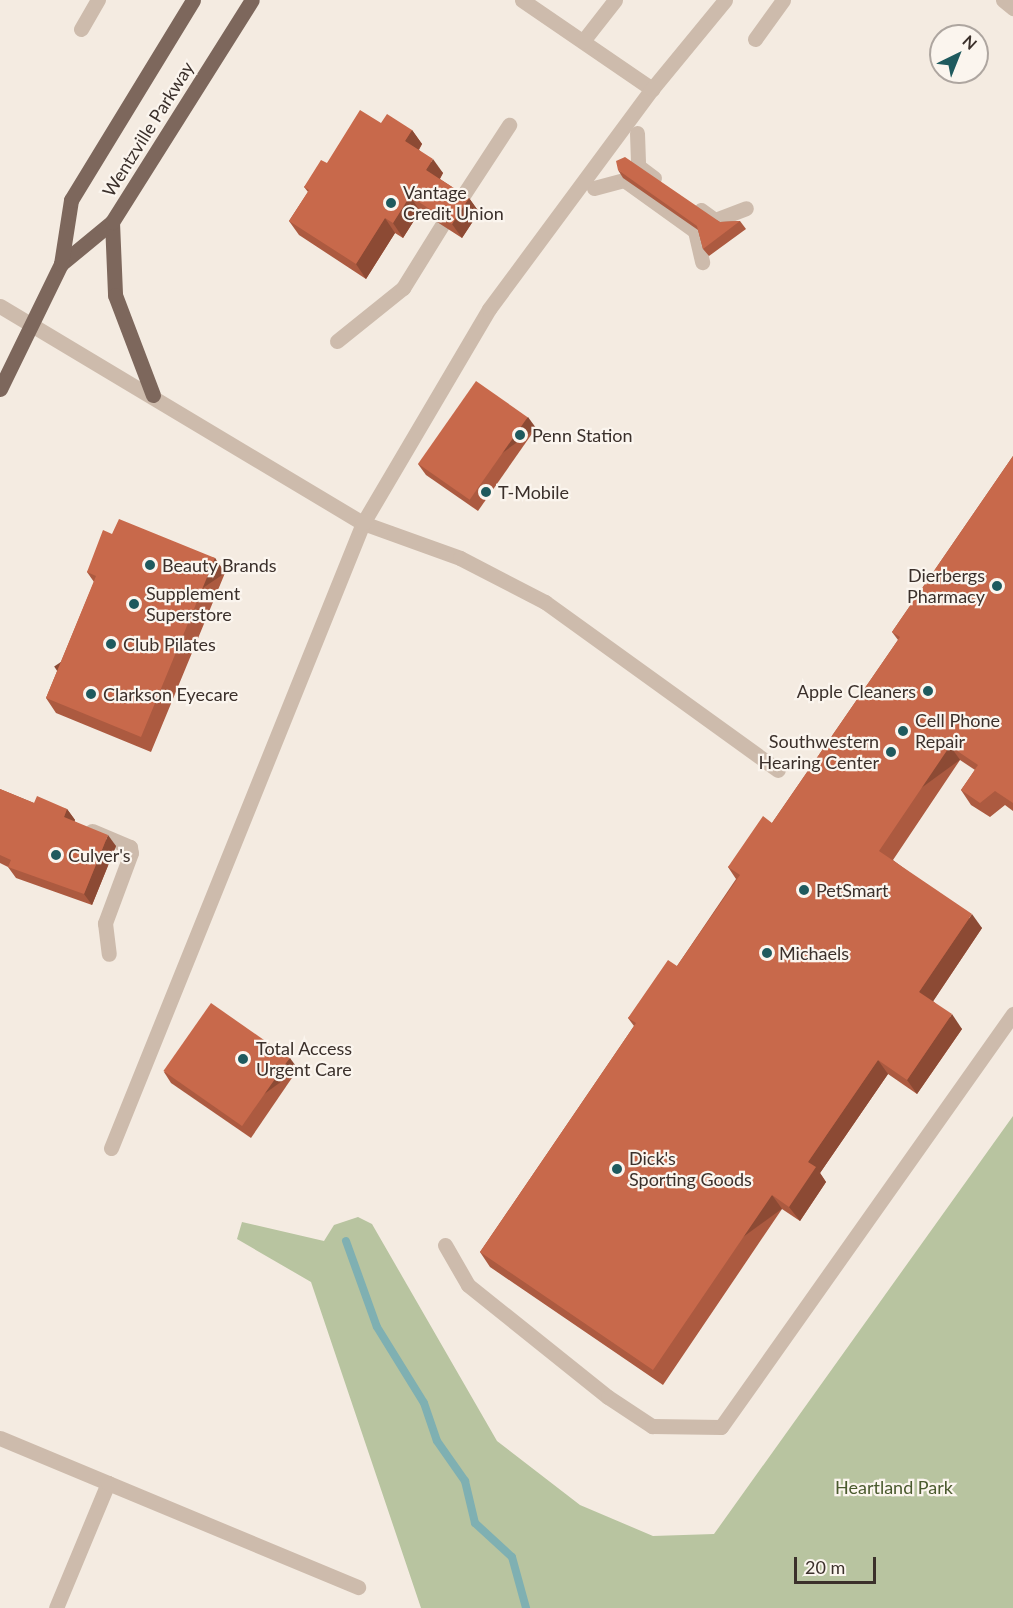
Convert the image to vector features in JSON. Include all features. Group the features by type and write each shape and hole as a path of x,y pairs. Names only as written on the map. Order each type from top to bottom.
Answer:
{"main road":[{"name":"Wentzville Parkway","path":"0,389 30,321 61,264 71,200 194,0"},
{"name":"Wentzville Parkway","path":"61,264 112,222 252,0"},
{"path":"112,222 115,295 153,395"}],"lane":[{"path":"81,29 98,0"},
{"path":"582,41 615,0"},
{"path":"111,1148 363,523 489,309 652,89 725,0"},
{"path":"755,39 783,0"},
{"path":"1003,0 1013,8"},
{"path":"525,1 652,89"},
{"path":"460,200 509,125"},
{"path":"637,133 638,165 671,190"},
{"path":"594,188 624,180 694,231 702,262"},
{"path":"688,202 715,220 746,208"},
{"path":"338,341 402,288 442,225"},
{"path":"0,306 30,321 363,523 460,558 545,602 778,770"},
{"path":"74,822 130,847 105,923 109,954"},
{"path":"445,1245 468,1285 608,1397 652,1426 721,1427 1013,1014"},
{"path":"0,1438 358,1587"},
{"path":"56,1608 108,1483"}],"green space":[{"name":"Heartland Park","path":"1013,1116 1013,1608 421,1608 311,1282 237,1239 242,1222 324,1241 334,1225 358,1217 372,1224 497,1441 580,1505 653,1536 714,1534"}],"building":[{"name":"Vantage Credit Union","path":"360,110 381,123 387,114 412,130 405,141 433,159 426,170 469,198 452,224 410,196 393,223 385,218 356,264 289,221 309,190 304,187 321,160 327,163"},
{"path":"625,157 720,222 740,221 703,249 697,226 618,170 616,161"},
{"path":"476,381 528,417 470,500 418,464"},
{"path":"1013,456 1013,803 995,791 980,803 961,790 978,765 950,746 879,851 972,914 919,992 952,1014 907,1080 878,1060 808,1162 816,1167 789,1207 772,1195 653,1370 480,1252 636,1023 628,1018 668,960 677,966 740,875 728,867 763,816 772,823 900,637 892,632"},
{"path":"119,519 215,558 141,737 46,698 96,576 87,572 103,530 112,534"},
{"name":"Culver's","path":"0,789 34,803 37,796 67,809 64,817 108,835 84,894 8,867 11,860 0,855"},
{"path":"211,1003 290,1058 242,1126 163,1071"}],"waterway":[{"path":"346,1241 377,1327 424,1403 437,1441 465,1481 475,1523 512,1557 526,1608"}],"place":[{"name":"Vantage Credit Union","path":"391,203"},
{"name":"Penn Station","path":"520,435"},
{"name":"T-Mobile","path":"486,492"},
{"name":"Beauty Brands","path":"150,565"},
{"name":"Dierbergs Pharmacy","path":"997,586"},
{"name":"Supplement Superstore","path":"134,604"},
{"name":"Club Pilates","path":"111,644"},
{"name":"Apple Cleaners","path":"928,691"},
{"name":"Clarkson Eyecare","path":"91,694"},
{"name":"Cell Phone Repair","path":"903,731"},
{"name":"Southwestern Hearing Center","path":"891,752"},
{"name":"Culver's","path":"56,855"},
{"name":"PetSmart","path":"804,890"},
{"name":"Michaels","path":"767,953"},
{"name":"Total Access Urgent Care","path":"243,1059"},
{"name":"Dick's Sporting Goods","path":"617,1169"}]}
